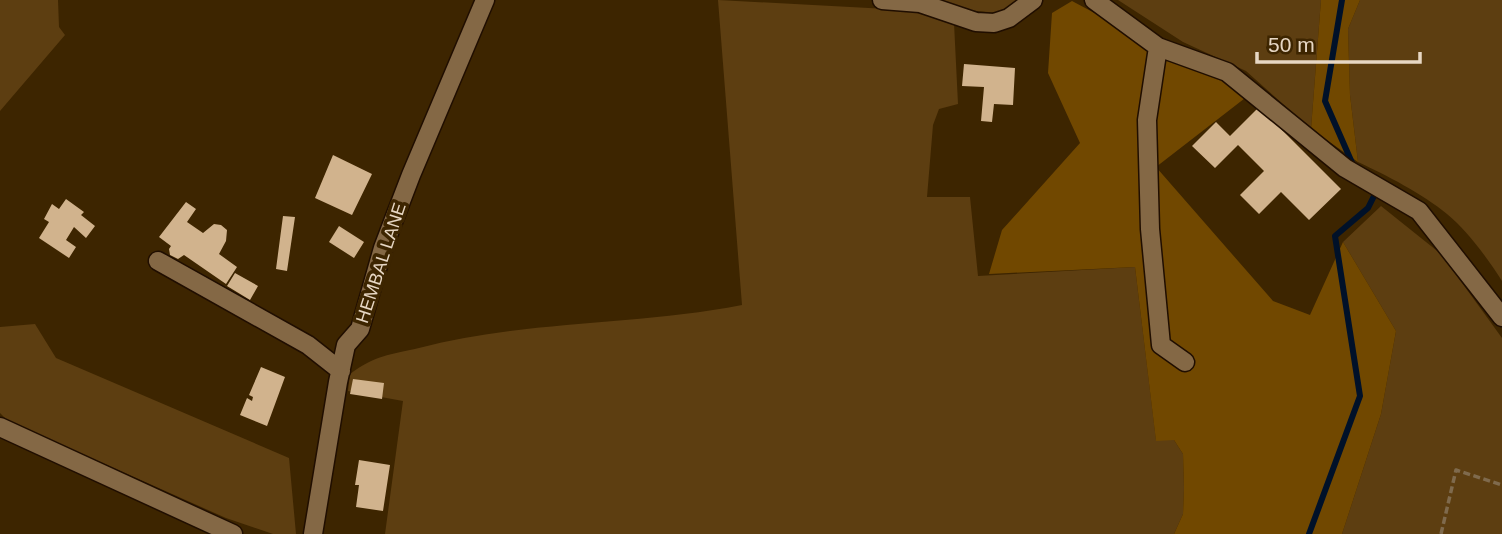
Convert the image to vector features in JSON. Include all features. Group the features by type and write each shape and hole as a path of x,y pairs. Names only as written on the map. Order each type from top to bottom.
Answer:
{"street":[{"name":"HEMBAL LANE","path":"313,534 346,345 360,329 383,248 485,0"},
{"path":"882,0 920,3 976,22 994,23 1009,18 1033,0"},
{"path":"1094,0 1158,47 1227,72 1345,168 1419,211 1502,317"},
{"path":"1158,47 1147,120 1150,229 1161,345 1185,362"},
{"path":"159,261 308,345 341,371"},
{"path":"0,427 233,534"}],"path":[{"path":"1441,534 1456,470 1502,485"}],"shaded area":[{"path":"0,0 58,0 59,27 65,35 0,111"},
{"path":"718,0 906,10 954,23 958,104 939,109 933,125 927,197 970,197 978,276 1135,267 1156,440 1174,440 1183,454 1183,514 1174,534 385,534 403,401 348,391 350,374 359,368 383,356 499,332 661,317 742,305"},
{"path":"939,0 1018,0 998,13 967,10"},
{"path":"1118,0 1321,0 1311,129 1246,71 1183,42"},
{"path":"1321,0 1360,0 1348,29 1350,95 1358,162 1311,129"},
{"path":"1360,0 1502,0 1502,281 1477,245 1447,214 1416,192 1358,162 1350,95 1348,29"},
{"path":"1072,1 1249,95 1156,167 1273,301 1310,315 1343,242 1396,331 1381,414 1342,534 1174,534 1183,514 1183,454 1174,440 1156,441 1135,267 989,274 1002,230 1080,143 1048,73 1052,13"},
{"path":"1381,206 1441,254 1502,338 1502,534 1342,534 1381,414 1396,331 1343,242"},
{"path":"35,324 56,358 289,458 296,534 273,534 226,518 8,421 0,413 0,327"}],"building":[{"path":"964,64 1015,68 1013,105 994,104 992,122 981,121 984,87 962,86"},
{"path":"1259,107 1341,189 1309,220 1281,192 1259,214 1240,195 1264,171 1238,145 1215,168 1192,146 1216,122 1230,136"},
{"path":"333,155 372,174 352,215 315,198"},
{"path":"66,199 84,212 81,215 95,226 86,238 74,227 66,240 76,247 69,258 39,238 49,222 44,219 52,204 59,209"},
{"path":"186,202 196,209 187,222 203,233 214,224 227,230 226,241 219,254 237,267 226,284 184,255 178,259 170,255 171,246 159,237"},
{"path":"283,216 295,217 287,271 276,269"},
{"path":"339,226 364,242 354,258 329,242"},
{"path":"235,273 258,286 250,300 227,286"},
{"path":"261,367 285,377 267,426 240,415 247,398 252,401 253,397 249,395"},
{"path":"353,379 384,383 382,399 350,394"},
{"path":"359,460 390,465 383,511 356,507 359,485 355,485"}],"waterway":[{"path":"1342,0 1325,101 1356,167"},
{"path":"1309,534 1360,396 1335,236 1368,208 1377,190"}]}
